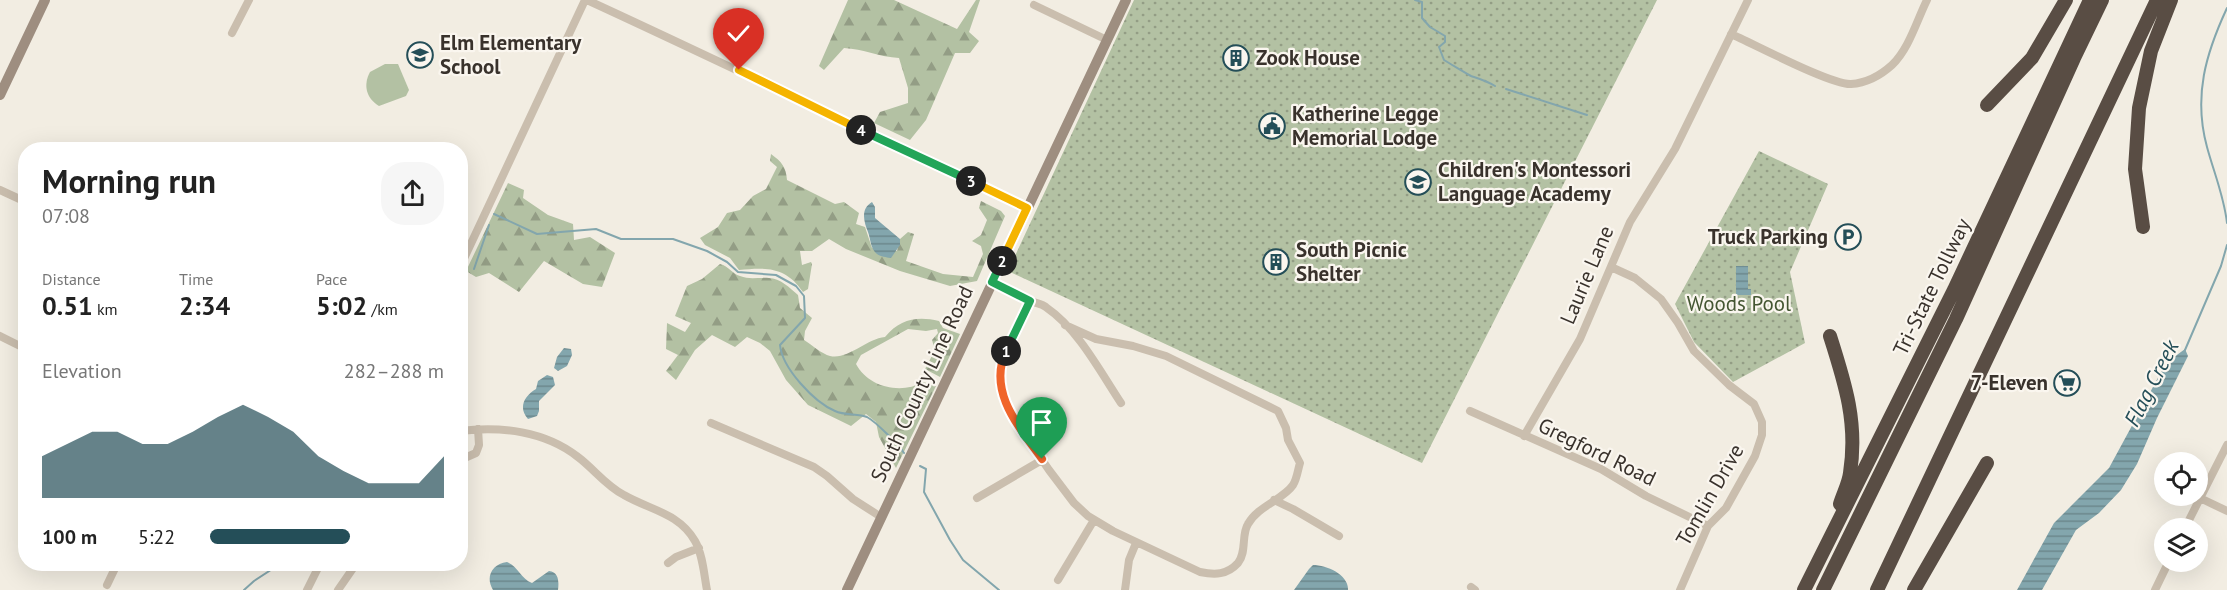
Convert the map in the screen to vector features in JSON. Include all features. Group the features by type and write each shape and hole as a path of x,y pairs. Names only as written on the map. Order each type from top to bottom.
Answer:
{"highway":[{"path":"1986,105 2031,58 2066,0"},
{"name":"Tri-State Tollway","path":"1804,590 1954,290 2090,0"},
{"name":"Tri-State Tollway","path":"1823,590 1956,319 2102,0"},
{"path":"1877,590 2157,0"},
{"path":"2143,227 2135,169 2139,108 2151,51 2171,0"},
{"path":"1827,543 1850,474 1852,423 1847,389 1830,336"},
{"path":"1914,590 1987,463"}],"main road":[{"path":"2,88 45,0"},
{"name":"South County Line Road","path":"847,590 1126,0"}],"street":[{"path":"232,33 249,0"},
{"path":"468,250 586,0 711,56 800,102 1027,208"},
{"name":"Laurie Lane","path":"1524,436 1580,339 1630,222 1675,150 1748,0"},
{"path":"1731,33 1836,81 1849,84 1869,80 1892,65 1899,57 1927,0"},
{"path":"1034,5 1107,40"},
{"path":"0,190 18,198"},
{"name":"Tomlin Drive","path":"1611,267 1635,278 1661,299 1694,351 1729,385 1754,404 1762,422 1762,435 1755,456 1726,508 1708,526 1680,590"},
{"path":"992,282 1046,307 1065,325 1089,355 1121,404"},
{"path":"1030,301 1000,364 1001,384 1003,399 1008,409 1042,459 1074,503 1094,520 1136,543 1200,572 1212,575 1223,574 1239,562 1244,549 1247,525 1262,507 1293,485 1300,463 1288,440 1286,428 1278,411 1166,356 1133,346 1096,339 1065,325"},
{"path":"0,336 18,345"},
{"path":"1089,355 1096,339"},
{"name":"Gregford Road","path":"1470,411 1601,469 1646,496 1708,526"},
{"path":"711,423 814,467 853,499 881,517"},
{"path":"468,456 476,453 479,445 478,429"},
{"path":"468,430 508,430 545,438 569,451 621,494 675,518 690,534 699,549 707,590"},
{"path":"2208,482 2227,445"},
{"path":"977,498 1042,459"},
{"path":"1274,500 1339,536"},
{"path":"2208,502 2227,511"},
{"path":"1058,580 1094,520"},
{"path":"1125,590 1129,560 1136,543"},
{"path":"668,563 676,556 699,549"},
{"path":"106,585 113,571"},
{"path":"307,590 316,571"},
{"path":"338,590 351,571"},
{"path":"2155,590 2164,572"}],"green space":[{"path":"848,0 894,0 957,29 976,0 980,0 969,32 979,41 970,53 955,53 926,120 910,140 874,123 880,112 908,103 908,88 899,58 844,48 824,70 819,66"},
{"path":"1134,0 1657,0 1422,463 1008,271"},
{"path":"385,64 398,64 409,90 406,96 379,106 371,99 366,86 370,72"},
{"name":"Woods Pool","path":"1759,151 1828,184 1790,272 1805,343 1733,382 1694,342 1675,304"},
{"path":"771,154 783,165 787,180 835,204 844,202 859,213 856,224 865,227 872,248 897,251 900,239 908,232 914,234 906,261 943,274 973,277 983,254 981,246 972,241 981,235 987,220 979,208 981,201 1001,211 1005,216 977,281 950,286 900,271 846,249 829,239 812,251 800,251 802,265 811,262 812,264 808,289 803,292 790,278 775,270 739,270 730,258 705,245 700,238 718,227 727,213 740,210 753,196 766,189 777,167 770,161"},
{"path":"508,183 524,190 523,198 548,215 573,224 574,240 590,237 615,253 602,287 583,284 544,261 519,292 489,273 476,277 468,272 468,267"},
{"path":"720,264 740,276 773,278 792,289 798,295 800,308 812,318 805,331 804,340 830,356 844,355 871,341 885,337 897,326 909,320 939,321 943,328 960,334 940,377 925,369 935,350 932,340 938,333 937,329 926,331 908,329 861,355 856,364 868,378 886,386 905,388 923,382 936,386 896,468 879,437 876,422 866,414 851,426 808,405 786,380 770,351 747,337 735,347 712,335 695,350 676,380 666,371 678,355 666,349 667,323 685,332 691,323 675,316 687,286 702,279"}],"water":[{"path":"872,202 875,207 875,218 900,239 900,245 891,258 879,255 872,247 864,212"},
{"path":"1736,266 1748,266 1748,289 1751,289 1751,295 1736,295"},
{"path":"564,348 571,349 572,355 567,366 558,371 554,368 557,357"},
{"path":"2185,349 2188,356 2137,464 2121,490 2099,513 2076,530 2042,590 2017,590 2054,523 2109,468 2166,363"},
{"path":"547,375 553,377 555,385 539,401 537,416 528,419 523,411 524,402 528,395 536,389 538,381"},
{"path":"507,562 532,583 549,571 555,573 558,578 558,590 493,590 490,580 491,572 497,565"},
{"path":"1313,565 1325,567 1341,575 1348,590 1294,590"}],"waterway":[{"path":"1415,0 1422,2 1422,18 1430,27 1445,36 1445,42 1439,47 1444,60 1471,76 1495,86"},
{"name":"Flag Creek","path":"2227,8 2208,58 2201,110 2207,147 2227,223"},
{"path":"1506,89 1587,115"},
{"path":"494,214 537,234 596,229 621,239 673,239 707,251 727,262 738,272 776,275 796,286 804,296 805,318 780,345 786,364 800,383 827,407 839,413 867,417 904,453"},
{"path":"474,269 489,225"},
{"name":"Flag Creek","path":"2185,350 2221,266 2227,245"},
{"path":"920,466 926,469 924,492 950,540 963,560 999,590"},
{"path":"244,590 269,571"}],"place":[{"name":"Elm Elementary School","path":"420,55"},
{"name":"Zook House","path":"1236,58"},
{"name":"Katherine Legge Memorial Lodge","path":"1272,126"},
{"name":"Children's Montessori Language Academy","path":"1418,182"},
{"name":"Truck Parking","path":"1848,237"},
{"name":"South Picnic Shelter","path":"1276,262"},
{"name":"7-Eleven","path":"2067,383"}],"route":[{"path":"739,70 800,102 1027,208 992,282 1030,301 1000,364 1001,384 1003,399 1042,459"}]}
